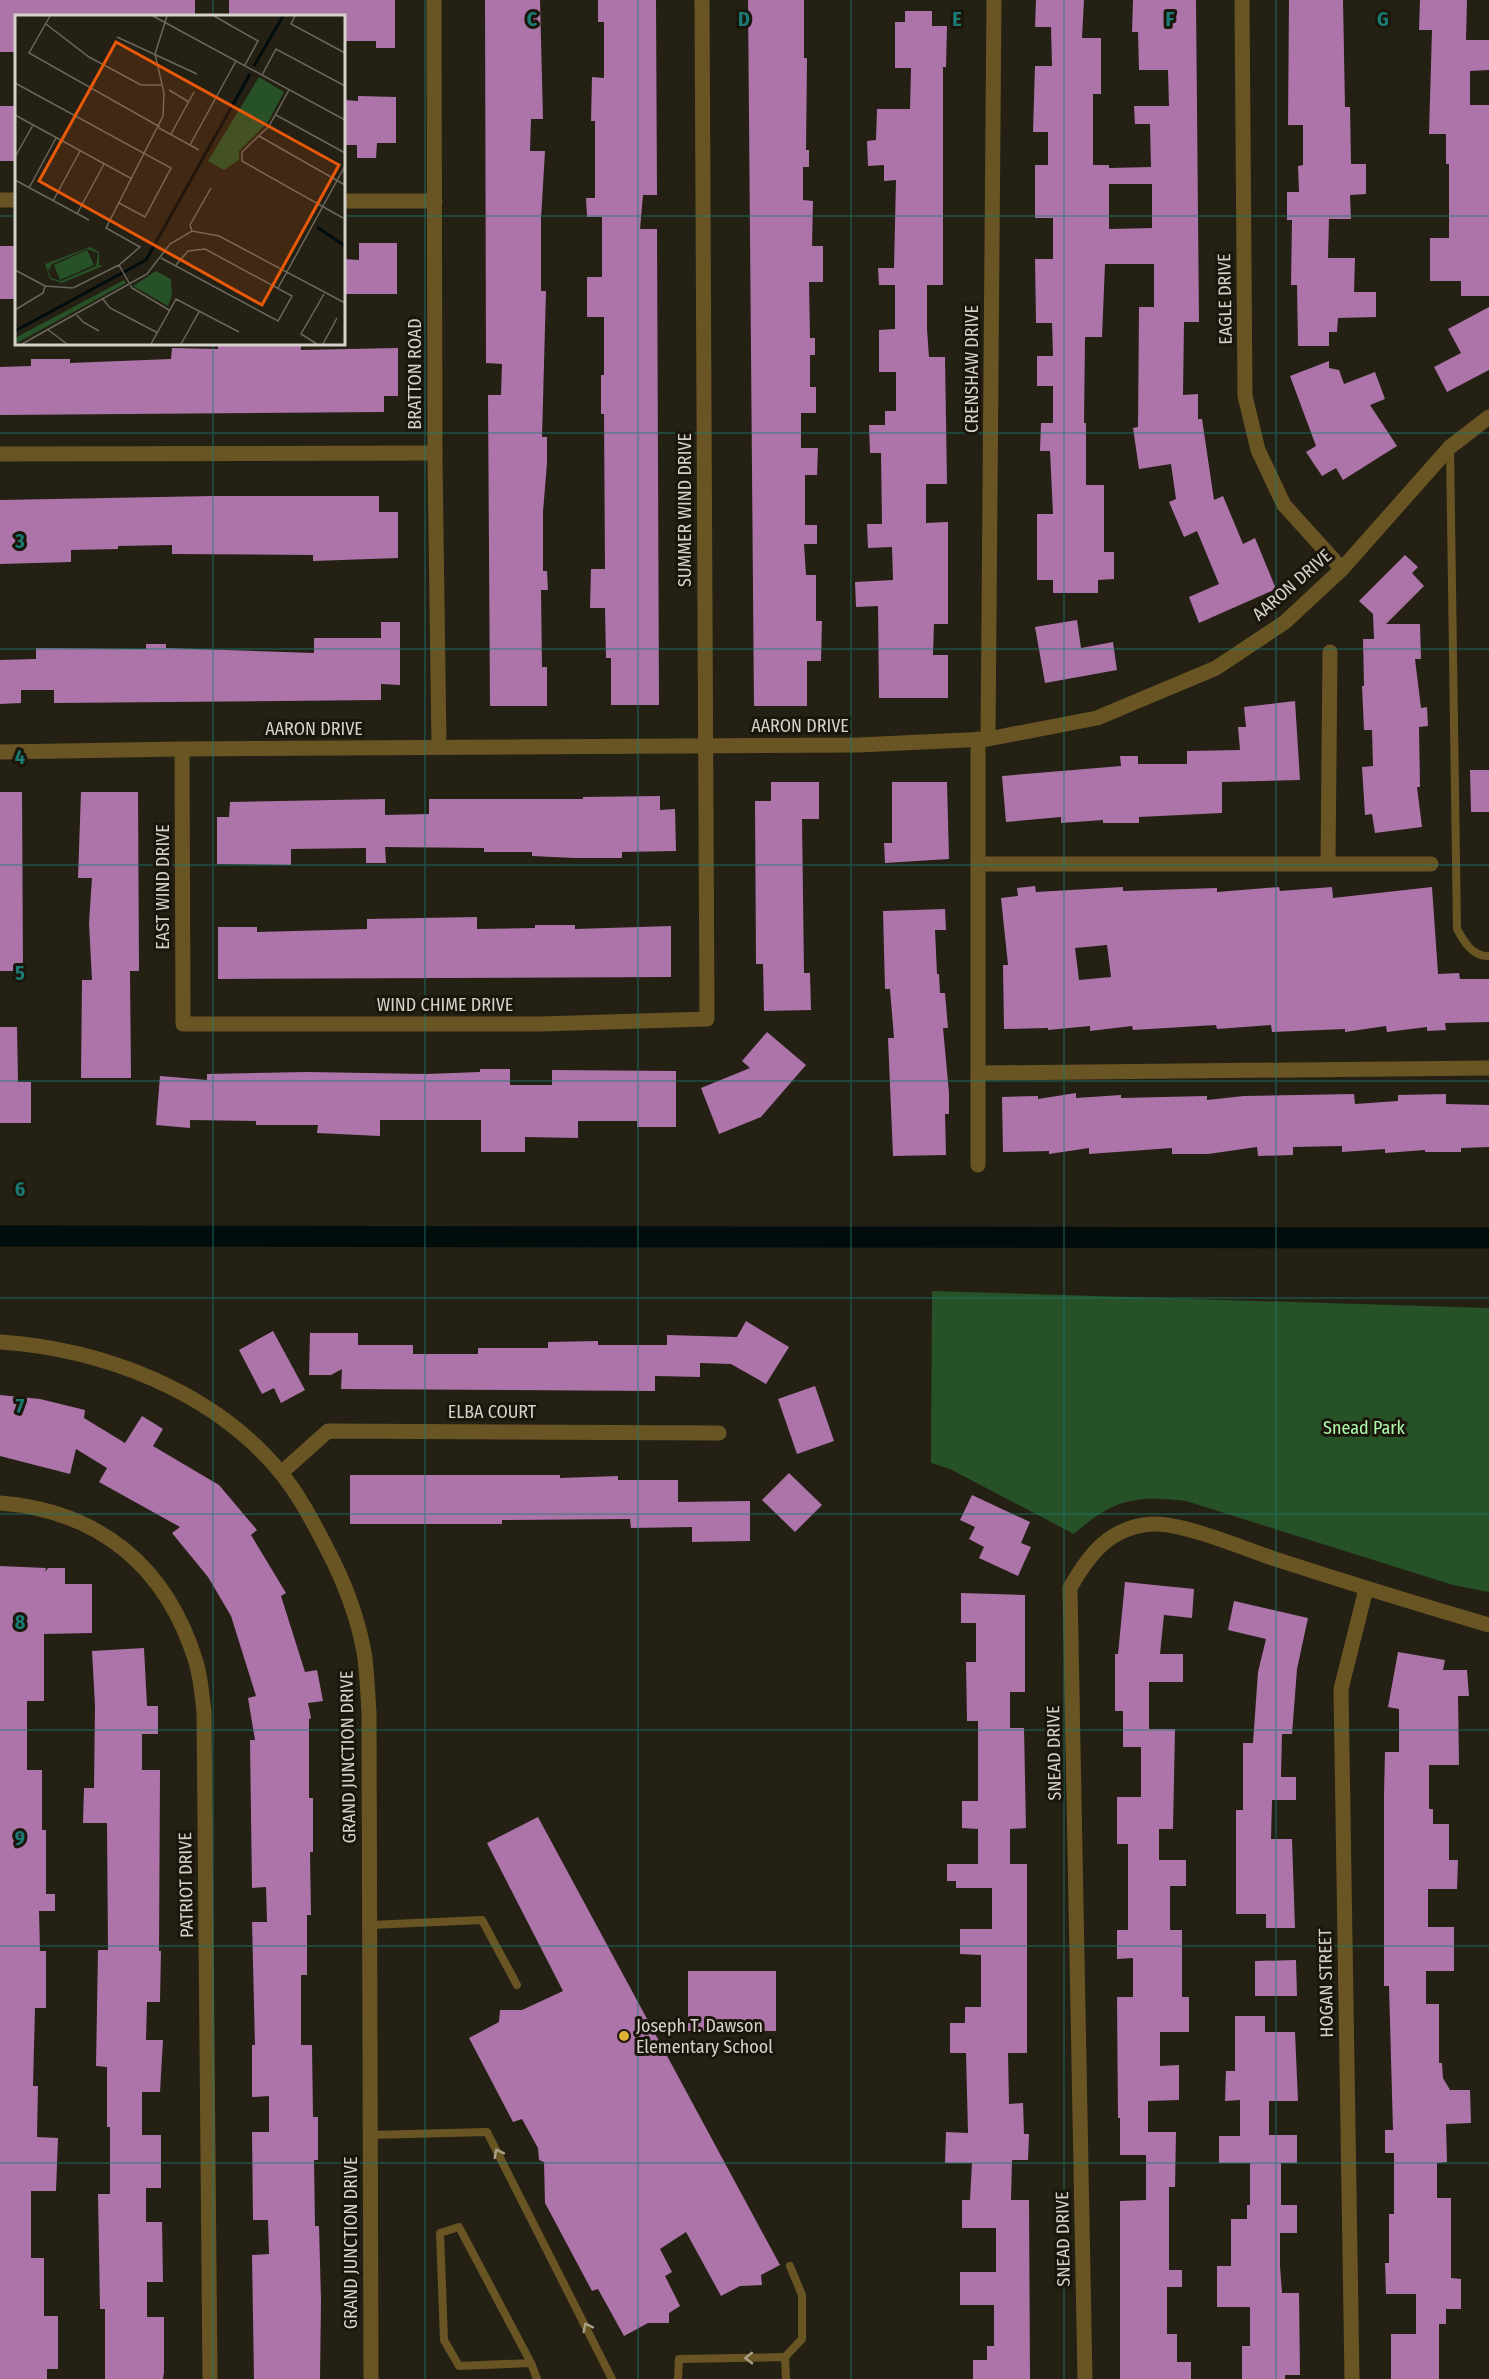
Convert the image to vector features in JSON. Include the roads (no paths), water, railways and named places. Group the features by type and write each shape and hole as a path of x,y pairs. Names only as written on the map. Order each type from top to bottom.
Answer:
{"street":[{"name":"BRATTON ROAD","path":"434,0 435,453 439,747"},
{"name":"SUMMER WIND DRIVE","path":"702,0 707,1019"},
{"name":"CRENSHAW DRIVE","path":"978,1165 978,864 983,739 994,0"},
{"name":"EAGLE DRIVE","path":"1242,0 1245,396 1258,450 1284,505 1342,569"},
{"path":"345,201 435,201"},
{"name":"AARON DRIVE","path":"0,752 858,745 983,739 1097,718 1216,668 1285,622 1342,569 1450,447 1489,417"},
{"path":"0,454 435,453"},
{"path":"1328,864 1330,652"},
{"name":"EAST WIND DRIVE","path":"182,749 183,1024"},
{"path":"978,864 1431,864"},
{"name":"WIND CHIME DRIVE","path":"183,1024 541,1024 707,1019"},
{"path":"978,1073 1489,1068"},
{"name":"GRAND JUNCTION DRIVE","path":"0,1342 34,1344 81,1353 136,1372 213,1413 248,1440 281,1473 312,1519 335,1564 352,1610 365,1658 369,1713 371,2379"},
{"name":"ELBA COURT","path":"281,1473 328,1431 719,1433"},
{"name":"PATRIOT DRIVE","path":"0,1503 61,1514 105,1534 147,1570 180,1618 197,1664 204,1712 210,2379"},
{"name":"SNEAD DRIVE","path":"1085,2379 1071,1588 1085,1561 1102,1542 1124,1530 1153,1524 1193,1532 1366,1589 1489,1625"},
{"name":"HOGAN STREET","path":"1352,2379 1341,1689 1366,1589"}],"lane":[{"path":"1450,447 1457,929 1466,945 1482,957 1489,956"},
{"path":"370,1925 482,1920 518,1985"},
{"path":"370,2135 487,2132 612,2379"},
{"path":"531,2363 459,2366 444,2340 440,2233 459,2227 531,2363 537,2379"},
{"path":"786,2379 785,2357 802,2338 802,2295 790,2266"},
{"path":"678,2379 679,2359 785,2357"}],"waterway":[{"path":"0,1236 1489,1238"}],"place":[{"name":"Joseph T. Dawson Elementary School","path":"624,2036"}],"park label":[{"name":"Snead Park","path":"1364,1428"}]}
